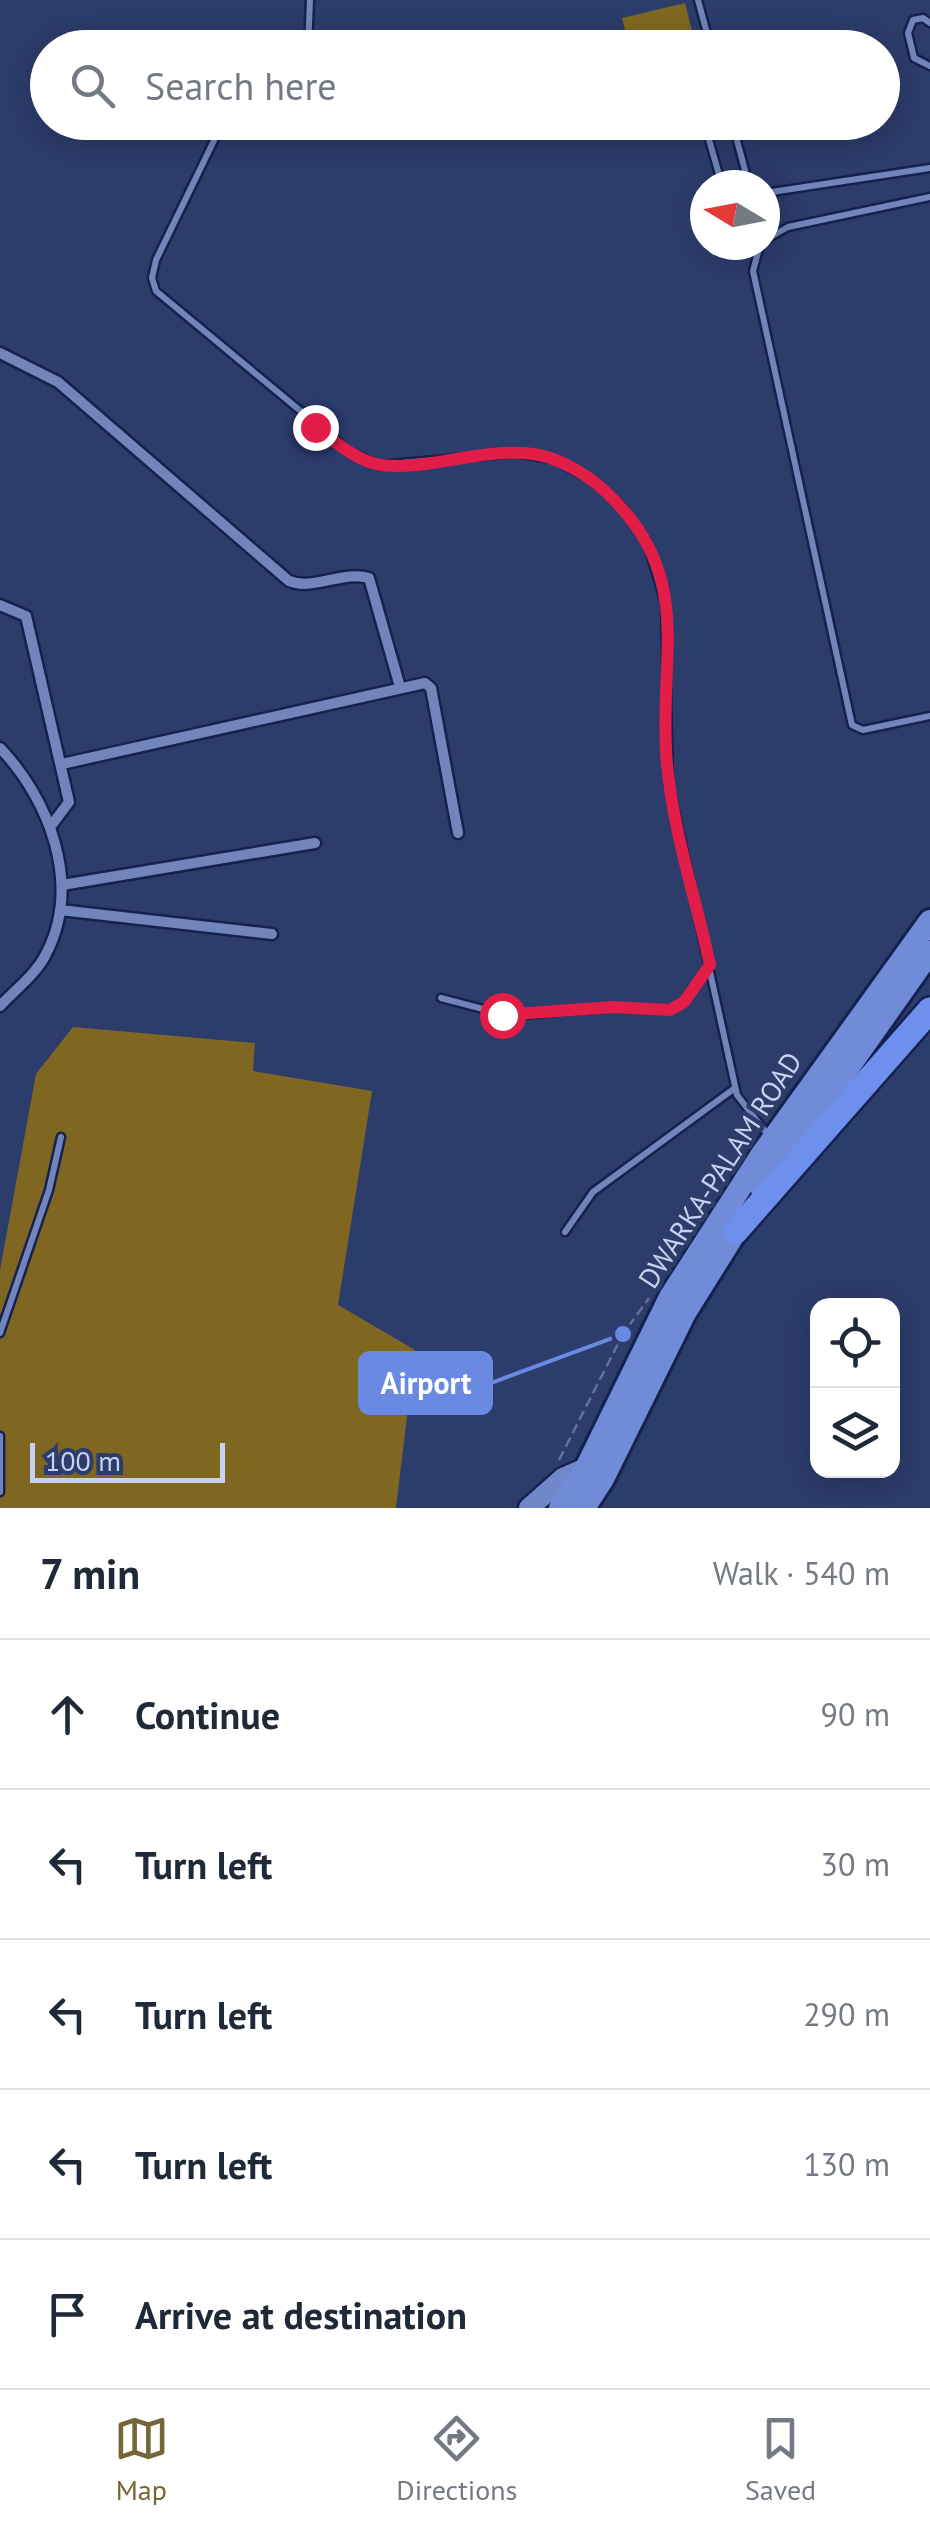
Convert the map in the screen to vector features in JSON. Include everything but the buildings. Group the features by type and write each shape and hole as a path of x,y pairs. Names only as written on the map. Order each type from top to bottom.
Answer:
{"highway":[{"path":"736,1231 930,1010"}],"main road":[{"name":"DWARKA-PALAM ROAD","path":"560,1508 586,1468 670,1297 773,1139 930,921"},
{"name":"DWARKA-PALAM ROAD","path":"584,1508 603,1480 686,1313 776,1166 930,952"}],"street":[{"path":"0,353 58,382 289,581 302,584 356,576 369,578 400,688"},
{"path":"0,605 26,616 62,764 68,802 50,826"},
{"path":"62,764 400,688 430,686 458,833"},
{"path":"0,748 32,788 50,826 62,885 60,910 45,957 0,1006"},
{"path":"62,885 315,843"},
{"path":"60,910 272,934"},
{"path":"528,1508 563,1478 586,1468"}],"lane":[{"path":"309,30 310,0"},
{"path":"698,0 706,30"},
{"path":"930,22 923,18 913,20 908,33 914,58 930,66"},
{"path":"214,140 156,260 152,278 156,291 350,452 379,465 515,453 553,459 597,484 621,506 647,543 666,603 670,785 735,1088 742,1104 773,1139"},
{"path":"709,140 718,170"},
{"path":"737,140 745,170"},
{"path":"780,190 930,168"},
{"path":"780,232 930,197"},
{"path":"755,260 752,271 852,724 858,730 870,730 930,716"},
{"path":"441,998 510,1016 613,1007 670,1010 684,1002 710,965"},
{"path":"565,1232 593,1192 735,1088"},
{"path":"0,1333 49,1190 61,1137"},
{"path":"0,1436 0,1492"}],"shaded area":[{"path":"685,3 692,30 625,30 622,18"},
{"path":"73,1027 255,1043 253,1071 372,1091 338,1305 415,1350 396,1508 0,1508 0,1270 36,1074"}],"place":[{"name":"Airport","path":"623,1334"}],"route":[{"path":"315,427 350,452 379,465 515,453 553,459 597,484 621,506 647,543 660,574 670,654 666,762 710,965 684,1002 670,1010 613,1007 502,1015"}]}
